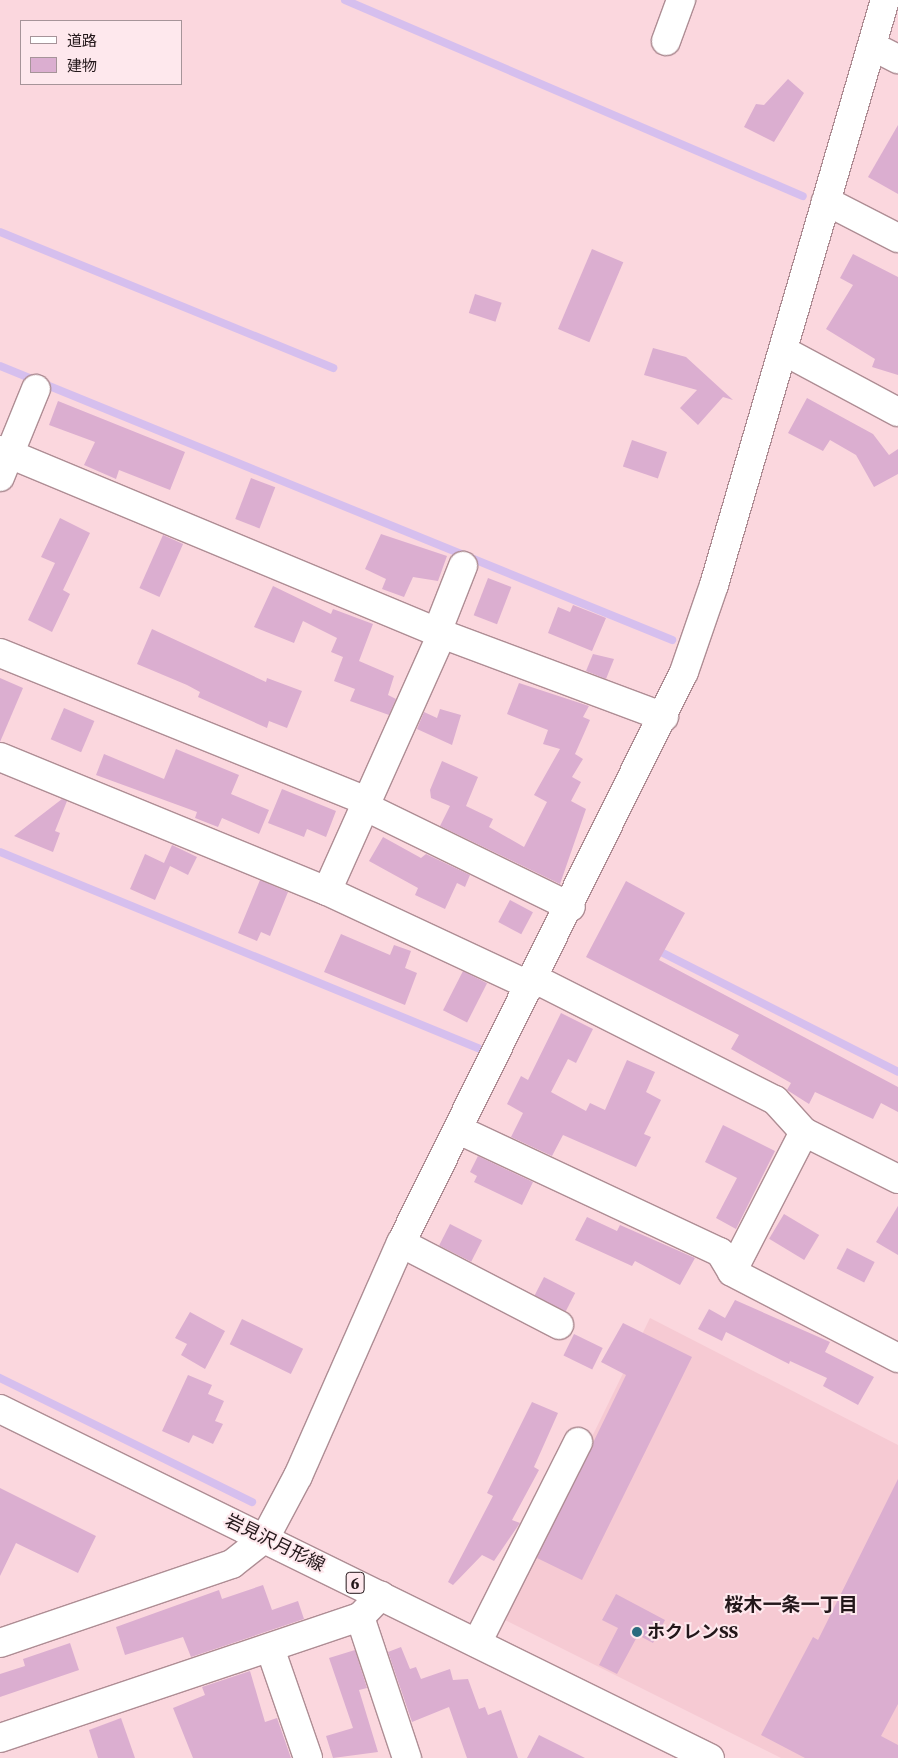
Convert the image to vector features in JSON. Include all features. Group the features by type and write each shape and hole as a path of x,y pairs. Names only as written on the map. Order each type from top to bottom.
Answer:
{"street":[{"path":"666,41 681,0"},
{"path":"0,1643 232,1564 265,1538 298,1476 401,1243 571,907 664,717 714,585 784,351 885,0"},
{"path":"872,46 898,59"},
{"path":"826,201 898,238"},
{"path":"784,351 898,412"},
{"path":"36,389 3,460 439,633 664,717"},
{"path":"327,890 439,633 463,566"},
{"path":"0,653 365,803 571,907"},
{"path":"0,757 327,890 533,983 774,1100 804,1132 898,1179"},
{"path":"459,1130 720,1252 732,1272 898,1358"},
{"path":"732,1272 804,1132"},
{"path":"401,1243 559,1325"},
{"name":"岩見沢月形線","path":"0,1409 710,1758"},
{"path":"477,1643 578,1442"},
{"path":"0,1738 360,1617 381,1595"},
{"path":"360,1617 407,1758"},
{"path":"270,1648 308,1758"}],"shaded area":[{"path":"650,1318 898,1445 898,1758 781,1758 503,1619"}],"building":[{"path":"788,79 804,93 774,142 744,127 756,104 764,105"},
{"path":"898,125 898,194 868,177"},
{"path":"592,249 623,262 589,342 558,329"},
{"path":"853,254 898,277 898,375 872,367 875,359 826,329 853,285 840,278"},
{"path":"475,294 502,303 495,322 469,313"},
{"path":"653,348 686,357 733,400 723,397 698,425 680,408 697,390 644,375"},
{"path":"807,398 873,434 889,455 898,449 898,474 874,487 856,455 830,440 823,451 788,433"},
{"path":"58,401 185,452 170,490 119,470 116,479 84,465 95,442 49,425"},
{"path":"632,440 667,452 658,479 623,466"},
{"path":"251,478 275,487 260,528 235,519"},
{"path":"60,518 90,533 63,590 70,594 52,632 28,620 55,563 41,557"},
{"path":"381,534 447,556 438,581 413,577 404,597 382,589 386,579 365,569"},
{"path":"163,535 183,544 160,597 139,588"},
{"path":"488,578 511,587 497,624 474,615"},
{"path":"273,586 331,614 333,609 373,624 359,661 394,676 388,695 396,699 389,715 350,701 355,689 334,681 343,657 331,652 337,638 303,621 294,643 254,627"},
{"path":"573,605 606,618 592,651 548,633 558,607 570,612"},
{"path":"152,629 266,682 267,678 302,691 287,728 269,721 267,728 198,697 200,692 187,685 137,664"},
{"path":"593,654 614,659 606,679 586,671"},
{"path":"0,678 23,688 0,742"},
{"path":"519,683 589,706 583,717 590,720 575,754 583,759 572,777 581,782 571,801 586,809 560,884 440,826 450,806 431,798 430,790 442,761 478,777 466,806 493,819 489,827 524,847 547,802 534,795 560,749 543,744 548,730 507,714"},
{"path":"64,708 94,721 81,752 51,739"},
{"path":"440,709 461,715 452,745 417,729 424,712 437,718"},
{"path":"176,749 239,775 231,794 269,810 259,834 222,818 218,827 195,818 197,812 96,775 104,754 164,779"},
{"path":"282,789 336,811 326,837 307,829 304,837 268,823"},
{"path":"62,799 67,801 55,831 60,833 53,852 14,836"},
{"path":"383,837 421,858 426,854 470,875 465,887 457,883 445,909 415,895 418,888 369,861"},
{"path":"172,845 197,857 188,875 170,866 155,900 130,889 145,854 164,863"},
{"path":"260,880 288,892 270,936 261,932 257,941 238,933"},
{"path":"626,881 685,913 659,960 898,1087 898,1112 881,1103 873,1119 815,1092 809,1104 787,1090 791,1083 731,1049 739,1035 586,957"},
{"path":"510,900 533,912 521,934 498,922"},
{"path":"341,934 390,955 394,945 411,951 405,968 417,973 405,1005 324,972"},
{"path":"463,971 487,983 467,1022 443,1010"},
{"path":"561,1013 593,1029 576,1063 568,1059 551,1092 586,1111 590,1103 605,1110 627,1060 655,1072 646,1092 661,1100 644,1134 651,1137 636,1167 563,1135 552,1156 511,1137 523,1113 507,1104 521,1076 528,1080"},
{"path":"723,1125 775,1151 736,1229 716,1218 737,1178 705,1162"},
{"path":"478,1156 533,1182 522,1205 474,1182 477,1176 470,1172"},
{"path":"898,1206 898,1255 876,1242"},
{"path":"784,1214 819,1235 804,1260 769,1239"},
{"path":"587,1217 617,1231 620,1225 695,1258 680,1285 635,1261 632,1266 575,1240"},
{"path":"450,1224 482,1240 471,1262 439,1245"},
{"path":"847,1248 875,1262 864,1283 837,1268"},
{"path":"544,1277 575,1293 566,1312 534,1296"},
{"path":"735,1300 830,1342 825,1352 874,1377 858,1405 823,1386 827,1378 790,1361 789,1364 726,1332 722,1341 698,1329 709,1309 725,1318"},
{"path":"190,1312 225,1331 205,1369 181,1355 187,1344 175,1338"},
{"path":"242,1319 303,1349 291,1374 230,1344"},
{"path":"623,1323 692,1357 582,1580 537,1558 626,1375 601,1362"},
{"path":"574,1334 603,1348 592,1370 563,1356"},
{"path":"188,1375 212,1385 208,1394 224,1401 215,1421 223,1424 213,1444 193,1435 189,1443 162,1431"},
{"path":"532,1402 558,1413 534,1467 539,1470 512,1520 520,1523 494,1561 482,1555 453,1585 448,1582 493,1496 487,1493"},
{"path":"898,1479 898,1704 881,1736 898,1745 898,1758 805,1758 761,1735 813,1637 818,1640"},
{"path":"0,1488 96,1536 78,1573 16,1543 0,1576"},
{"path":"263,1585 272,1610 298,1601 304,1619 191,1657 183,1637 125,1655 116,1627 219,1590 222,1599"},
{"name":"ホクレンSS","path":"616,1594 665,1620 653,1643 638,1635 617,1674 599,1665 618,1628 602,1620"},
{"path":"70,1643 79,1670 0,1697 0,1674 25,1666 23,1659"},
{"path":"401,1647 410,1669 416,1667 421,1679 450,1669 453,1680 468,1679 479,1709 485,1707 488,1715 501,1710 518,1758 467,1758 449,1707 412,1722 388,1652"},
{"path":"355,1650 367,1688 359,1690 378,1752 333,1758 326,1736 353,1728 329,1658"},
{"path":"250,1671 265,1722 277,1718 291,1758 193,1758 173,1708 205,1695 202,1687"},
{"path":"121,1718 135,1758 98,1758 89,1730"},
{"path":"539,1735 585,1758 527,1758"}],"waterway":[{"path":"345,0 803,196"},
{"path":"0,232 333,368"},
{"path":"0,366 672,640"},
{"path":"0,852 478,1048"},
{"path":"655,949 898,1072"},
{"path":"0,1378 252,1502"}],"place":[{"name":"ホクレンSS","path":"637,1632"}],"district":[{"name":"桜木一条一丁目","path":"791,1605"}]}
